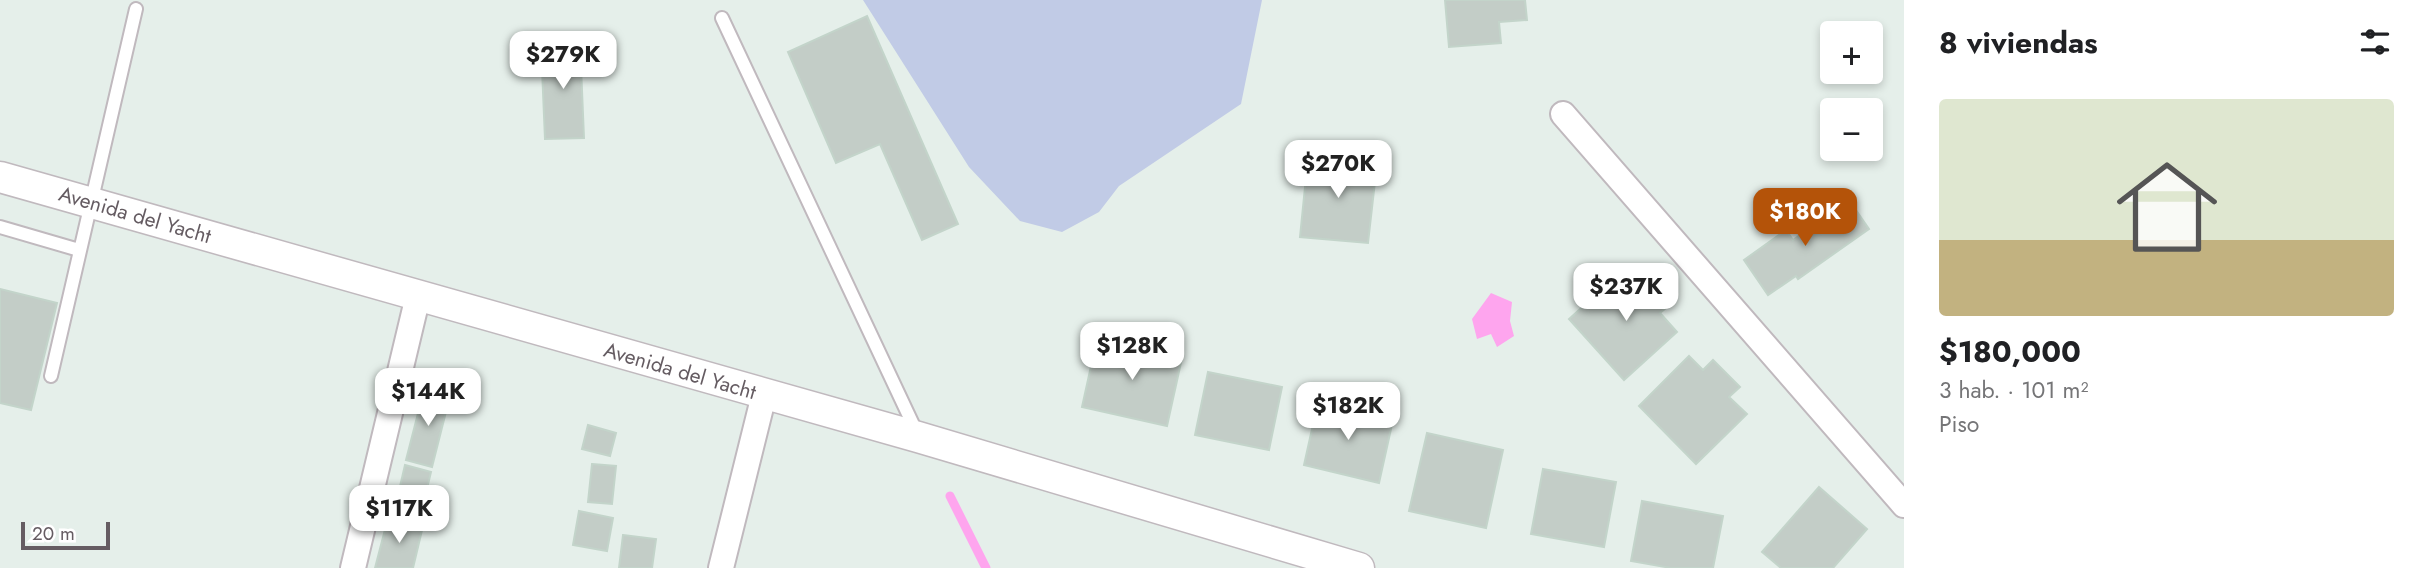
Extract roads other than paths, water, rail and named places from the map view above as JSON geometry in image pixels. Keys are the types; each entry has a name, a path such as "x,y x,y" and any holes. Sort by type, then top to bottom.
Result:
{"street":[{"path":"1563,114 1904,505"},
{"name":"Avenida del Yacht","path":"0,177 919,437 1359,568"},
{"path":"353,568 418,296"},
{"path":"721,568 764,395"}],"lane":[{"path":"51,376 136,9"},
{"path":"722,18 919,437"},
{"path":"0,227 79,250"}],"waterway":[{"path":"950,496 986,568"}]}
